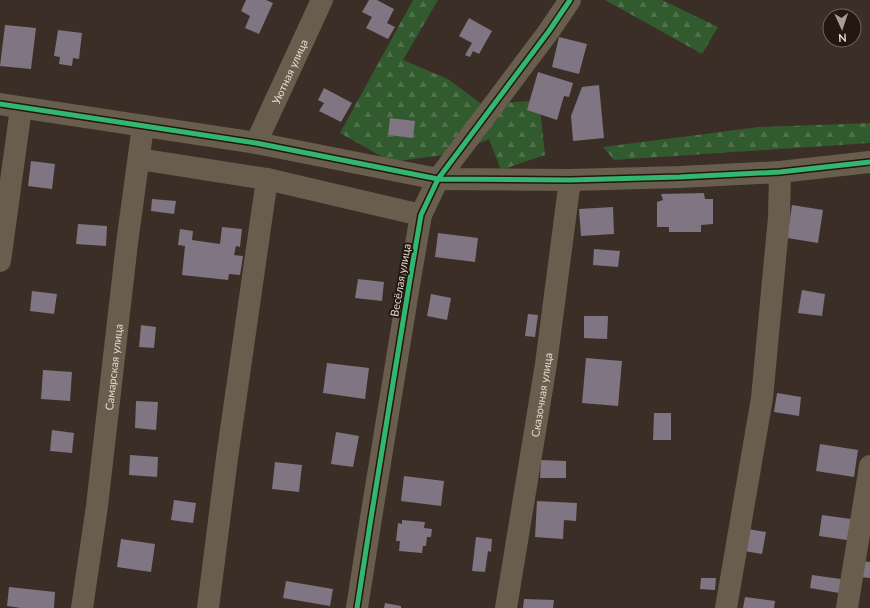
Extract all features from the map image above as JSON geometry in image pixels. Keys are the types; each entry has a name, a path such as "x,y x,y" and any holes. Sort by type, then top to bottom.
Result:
{"street":[{"name":"Уютная улица","path":"256,143 322,0"},
{"name":"Весёлая улица","path":"357,608 374,495 421,215 438,179 549,31 570,0"},
{"path":"0,261 10,106 256,143 438,179 570,180 680,177 780,172 870,162"},
{"name":"Самарская улица","path":"82,608 143,126"},
{"path":"139,159 267,179 421,215"},
{"path":"726,608 762,398 779,217 780,172"},
{"path":"208,608 227,458 267,179"},
{"name":"Сказочная улица","path":"506,608 546,364 570,180"},
{"path":"848,608 870,466"}],"green space":[{"path":"413,0 438,0 403,60 448,79 483,105 539,100 545,155 501,170 489,139 459,153 391,162 340,133"},
{"path":"605,0 662,0 718,27 702,54"},
{"path":"870,123 870,143 614,160 603,147 759,127"}],"building":[{"path":"246,0 266,0 273,3 259,34 245,28 250,16 241,11"},
{"path":"369,0 377,0 394,9 387,23 395,27 388,39 366,28 372,17 362,12"},
{"path":"469,18 492,31 479,54 473,51 470,57 465,55 472,43 459,36"},
{"path":"5,25 36,28 31,69 0,66"},
{"path":"58,30 82,33 79,59 73,58 72,66 59,64 60,57 54,56"},
{"path":"559,37 587,44 579,74 552,67"},
{"path":"538,72 573,83 569,97 564,96 557,120 527,110"},
{"path":"599,85 604,138 573,141 571,116 582,87"},
{"path":"324,88 352,103 341,122 319,111 324,103 318,100"},
{"path":"390,118 415,121 413,138 388,135"},
{"path":"31,161 55,164 52,189 28,186"},
{"path":"704,193 705,199 713,199 713,224 701,225 701,232 669,232 669,227 657,227 657,202 663,200 661,194"},
{"path":"152,199 176,201 174,214 151,211"},
{"path":"792,205 823,210 818,243 787,238"},
{"path":"613,207 614,234 581,236 579,209"},
{"path":"78,224 107,226 106,246 76,244"},
{"path":"222,227 242,229 240,247 236,246 234,255 243,256 240,275 229,274 228,280 182,275 185,246 178,245 180,229 193,231 192,240 220,244"},
{"path":"438,233 478,238 475,262 435,257"},
{"path":"594,249 620,251 618,267 593,265"},
{"path":"358,279 384,282 382,301 355,298"},
{"path":"802,290 825,294 822,316 798,313"},
{"path":"32,291 57,294 54,314 30,311"},
{"path":"431,294 451,298 447,320 427,316"},
{"path":"528,314 538,315 535,337 525,336"},
{"path":"584,316 608,316 607,339 584,338"},
{"path":"141,325 156,327 154,348 139,347"},
{"path":"586,358 622,361 618,406 582,403"},
{"path":"327,363 369,368 365,399 323,393"},
{"path":"43,370 72,372 70,401 41,399"},
{"path":"777,393 801,397 799,416 774,412"},
{"path":"136,401 158,402 156,430 135,428"},
{"path":"654,413 671,413 671,440 653,440"},
{"path":"52,430 74,433 72,453 50,451"},
{"path":"336,432 359,436 353,467 331,464"},
{"path":"820,444 858,450 854,477 816,471"},
{"path":"130,455 158,457 157,477 129,475"},
{"path":"541,460 566,461 566,478 540,478"},
{"path":"275,462 302,465 299,492 272,489"},
{"path":"404,476 444,481 441,506 401,501"},
{"path":"174,500 196,503 193,523 171,520"},
{"path":"537,501 577,503 576,521 564,520 563,539 535,537"},
{"path":"822,515 851,519 847,540 819,536"},
{"path":"402,520 425,522 424,528 432,529 431,537 427,537 426,546 423,546 422,553 399,551 400,541 396,541 398,523 402,524"},
{"path":"748,529 766,532 762,554 744,551"},
{"path":"476,537 492,539 491,552 488,551 485,572 472,571"},
{"path":"121,539 155,544 151,572 117,567"},
{"path":"861,561 870,562 870,578 859,577"},
{"path":"812,575 841,579 839,593 810,588"},
{"path":"701,578 716,578 715,590 700,589"},
{"path":"286,581 333,589 330,606 283,598"},
{"path":"9,587 55,592 54,608 21,608 7,606"},
{"path":"745,597 775,601 774,608 743,608"},
{"path":"524,599 554,600 553,608 523,608"},
{"path":"385,603 401,606 401,608 384,608"}],"cycle path":[{"path":"357,608 421,215 438,179 549,31 570,0"},
{"path":"0,104 256,143 438,179 570,180 680,177 780,172 870,162"}]}
